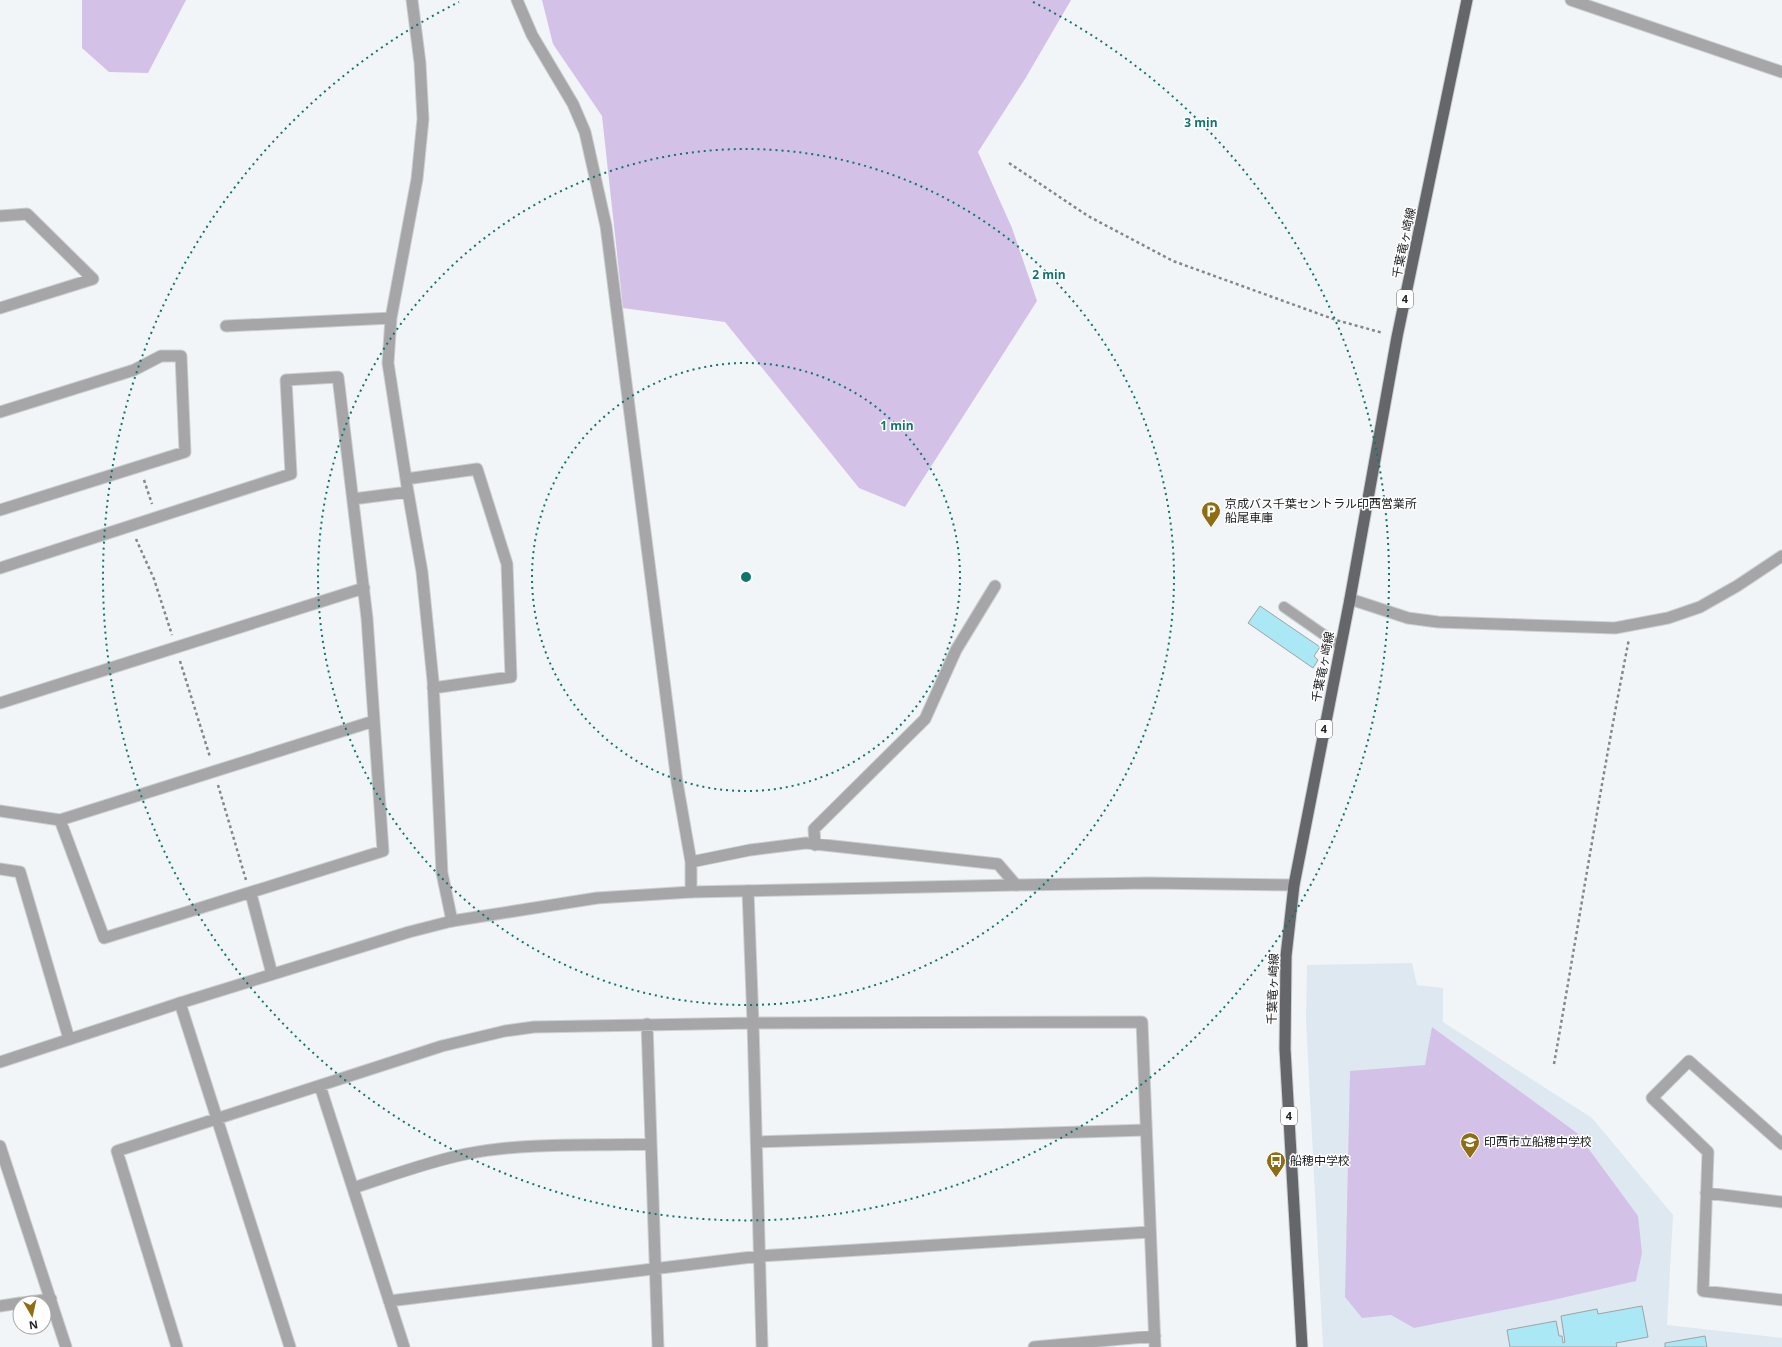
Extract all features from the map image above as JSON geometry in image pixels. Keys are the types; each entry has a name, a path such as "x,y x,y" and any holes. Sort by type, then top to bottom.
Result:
{"main road":[{"name":"千葉竜ヶ崎線","path":"1302,1347 1285,1049 1286,956 1294,885 1350,599 1397,337 1467,0"}],"street":[{"path":"412,0 420,63 423,119 417,179 391,318 388,363 422,572 433,688 442,874 452,921"},
{"path":"517,0 532,35 573,104 585,132 606,226 677,782 691,862 691,892"},
{"path":"1571,0 1782,72"},
{"path":"0,216 27,214 93,279 0,308"},
{"path":"226,326 391,318"},
{"path":"0,412 134,370 162,356 181,356 185,452 0,510"},
{"path":"0,568 291,474 286,380 338,377 367,618 382,851 251,894 104,938 60,820"},
{"path":"406,479 477,469 507,564 511,677 433,688"},
{"path":"353,499 408,492"},
{"path":"1350,599 1408,618 1438,622 1615,628 1668,618 1700,607 1737,586 1782,556"},
{"path":"815,845 814,829 925,719 956,650 995,586"},
{"path":"0,703 364,588"},
{"path":"0,811 60,820 374,721"},
{"path":"691,862 750,850 806,844 998,864 1016,885"},
{"path":"0,869 20,872 69,1039"},
{"path":"0,1062 180,1003 409,932 452,921 597,898 691,892 1016,885 1157,883 1294,885"},
{"path":"748,891 757,1142 762,1347"},
{"path":"251,894 272,974"},
{"path":"180,1003 290,1347"},
{"path":"177,1347 117,1151 442,1046 505,1031 547,1026 647,1024 1142,1022 1155,1342 1034,1347"},
{"path":"647,1024 658,1347"},
{"path":"1782,1144 1689,1061 1652,1098 1708,1152 1703,1291 1782,1300"},
{"path":"320,1086 404,1347"},
{"path":"757,1142 1146,1130"},
{"path":"352,1188 426,1164 481,1152 534,1147 651,1144"},
{"path":"0,1146 50,1295"},
{"path":"1706,1193 1782,1202"},
{"path":"389,1301 760,1256 1150,1232"},
{"path":"52,1302 66,1347"},
{"path":"0,1306 12,1304"}],"lane":[{"path":"1284,607 1340,646"}],"path":[{"path":"1009,163 1088,216 1173,261 1336,320 1397,337"},
{"path":"140,467 156,518"},
{"path":"131,526 154,579 251,894"},
{"path":"1554,1064 1582,909 1606,755 1631,625"}],"shaded area":[{"path":"82,0 186,0 148,73 109,72 82,48"},
{"path":"542,0 1071,0 1025,79 978,152 1012,228 1037,301 905,507 859,488 725,322 623,308 602,116 553,44"},
{"name":"印西市立船穂中学校","path":"1412,963 1417,985 1443,988 1443,1022 1592,1118 1673,1215 1667,1325 1782,1338 1782,1347 1323,1347 1306,1021 1307,965"},
{"path":"1432,1027 1577,1133 1638,1216 1642,1253 1636,1281 1553,1300 1414,1328 1391,1315 1362,1318 1345,1297 1350,1071 1425,1065"}],"building":[{"path":"1260,606 1320,647 1314,656 1318,660 1313,668 1248,623"},
{"path":"1642,1306 1648,1337 1616,1343 1617,1347 1510,1347 1507,1330 1556,1321 1559,1336 1562,1336 1563,1343 1565,1342 1561,1316 1597,1309 1598,1314"},
{"path":"1705,1336 1707,1347 1665,1347 1665,1343"}],"place":[{"name":"京成バス千葉セントラル印西営業所 船尾車庫","path":"1211,528"},
{"name":"印西市立船穂中学校","path":"1470,1159"},
{"name":"船穂中学校","path":"1276,1178"}]}
